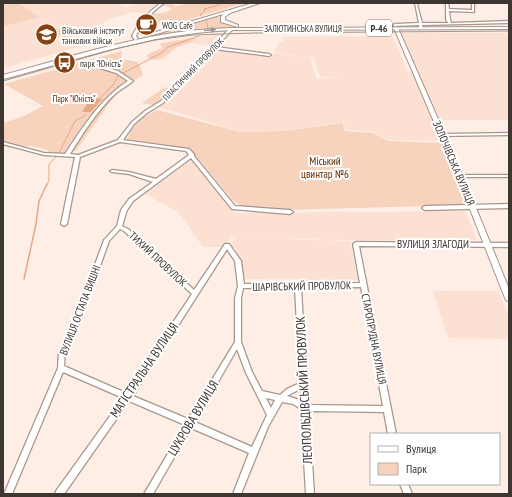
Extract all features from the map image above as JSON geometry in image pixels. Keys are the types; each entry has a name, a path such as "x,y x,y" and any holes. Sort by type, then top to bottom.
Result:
{"main road":[{"path":"3,76 258,3"},
{"path":"230,11 224,15 222,20 232,27"},
{"name":"ЗАЛЮТИНСЬКА ВУЛИЦЯ","path":"3,76 118,45 172,34 232,27 249,29 395,26 509,28"},
{"path":"118,45 136,39"}],"street":[{"path":"136,39 134,36 146,16 163,3"},
{"path":"447,3 450,23"},
{"path":"447,10 473,11 473,3"},
{"path":"416,4 421,27 450,23 509,22"},
{"path":"487,22 492,28"},
{"path":"458,23 461,28"},
{"name":"ЗОЛОЧІВСЬКА ВУЛИЦЯ","path":"395,26 460,176 509,297"},
{"name":"ПЛАСТИЧНИЙ ПРОВУЛОК","path":"120,141 133,123 146,112 162,102 232,27"},
{"path":"214,48 269,55"},
{"path":"67,155 90,120 123,84 131,81 122,74 101,67"},
{"path":"442,135 509,134"},
{"path":"3,142 44,154 78,156 120,141 187,150 234,208 290,212"},
{"path":"64,224 78,156"},
{"name":"ВУЛИЦЯ ОСТАПА ВИШНІ","path":"8,494 61,368 62,352 78,319 107,240 119,228 126,206 131,200 192,156"},
{"path":"112,171 130,173 156,181"},
{"path":"460,176 509,176"},
{"path":"425,208 509,206"},
{"name":"ТИХИЙ ПРОВУЛОК","path":"119,228 126,230 195,294"},
{"name":"ВУЛИЦЯ ЗЛАГОДИ","path":"356,244 509,245"},
{"name":"СТАРОПРУДНА ВУЛИЦЯ","path":"356,244 392,433"},
{"name":"МАГІСТРАЛЬНА ВУЛИЦЯ","path":"59,494 127,398 227,245 238,261 241,286"},
{"name":"ШАРІВСЬКИЙ ПРОВУЛОК","path":"241,286 364,285"},
{"path":"241,286 238,298 238,342 241,354 271,415"},
{"name":"ЛЕОПОЛЬДІВСЬКИЙ ПРОВУЛОК","path":"298,286 310,494"},
{"name":"ЦУКРОВА ВУЛИЦЯ","path":"148,494 238,342"},
{"path":"230,355 241,354"},
{"path":"61,368 127,398 255,452"},
{"path":"237,494 271,415 281,398 284,394 304,384"},
{"path":"260,394 294,401 306,408 387,409"}],"shaded area":[{"name":"Військовий інститут танкових військ","path":"3,3 118,3 125,7 140,3 159,3 144,13 134,12 112,18 98,26 104,31 77,39 83,46 3,68"},
{"path":"399,33 509,33 509,120 436,120 445,141 389,140 373,132 345,130 344,122 285,131 242,132 159,107 217,49 273,56 274,53 310,58 316,78 350,78 320,77 314,57 303,57 274,52 280,42 284,41 283,37 392,36 408,72 415,72"},
{"path":"215,34 223,35 212,46 192,43 199,37 214,36"},
{"path":"95,98 102,99 91,112 82,112 89,100"},
{"path":"194,160 228,206 236,213 465,211 477,240 348,240 237,238 230,236 225,247 203,247 178,212 145,194 190,161"},
{"path":"238,238 350,241 358,280 242,279 236,248 230,248 231,242"},
{"path":"433,291 498,291 509,317 509,339 448,338"}],"green space":[{"path":"3,3 18,3 39,17 3,26"},
{"path":"166,3 177,6 188,3 245,3 173,24 167,21 141,25 151,14 163,13 171,10 169,7 163,5"},
{"path":"219,17 222,22 232,27 181,32 145,38"},
{"path":"58,29 70,37 65,39 58,34 53,35 58,39 50,41 40,33 55,32 53,30"},
{"path":"198,37 192,42 177,47 162,59 153,60 147,57 147,55 152,52 163,48 160,45 162,43"},
{"name":"Парк \"Юність\"","path":"122,51 121,59 138,62 143,75 125,86 110,102 76,151 55,154 45,149 30,146 10,148 3,146 3,123 22,117 43,106 4,84"},
{"path":"165,87 171,90 154,105 142,103"},
{"name":"Міський цвинтар №6","path":"157,110 240,132 285,131 343,123 344,131 373,133 388,141 442,143 467,205 282,210 242,207 233,200 189,148 127,139 132,129 139,122 147,115"}],"waterway":[{"path":"201,16 200,15 205,11 204,9 219,5 221,3"},
{"path":"206,20 208,28"},
{"path":"98,100 113,85 118,76 163,52 168,47 199,36"},
{"path":"58,155 75,121 86,115"},
{"path":"47,185 49,180 49,164 56,157"},
{"path":"24,279 36,224 39,201 47,184"}],"tram line":[{"path":"3,81 115,49 155,40 193,35 255,33 509,31"}],"place":[{"name":"WOG Cafe","path":"147,25"},
{"name":"Військовий інститут танкових військ","path":"47,35"},
{"name":"парк \"Юність\"","path":"64,63"}]}
